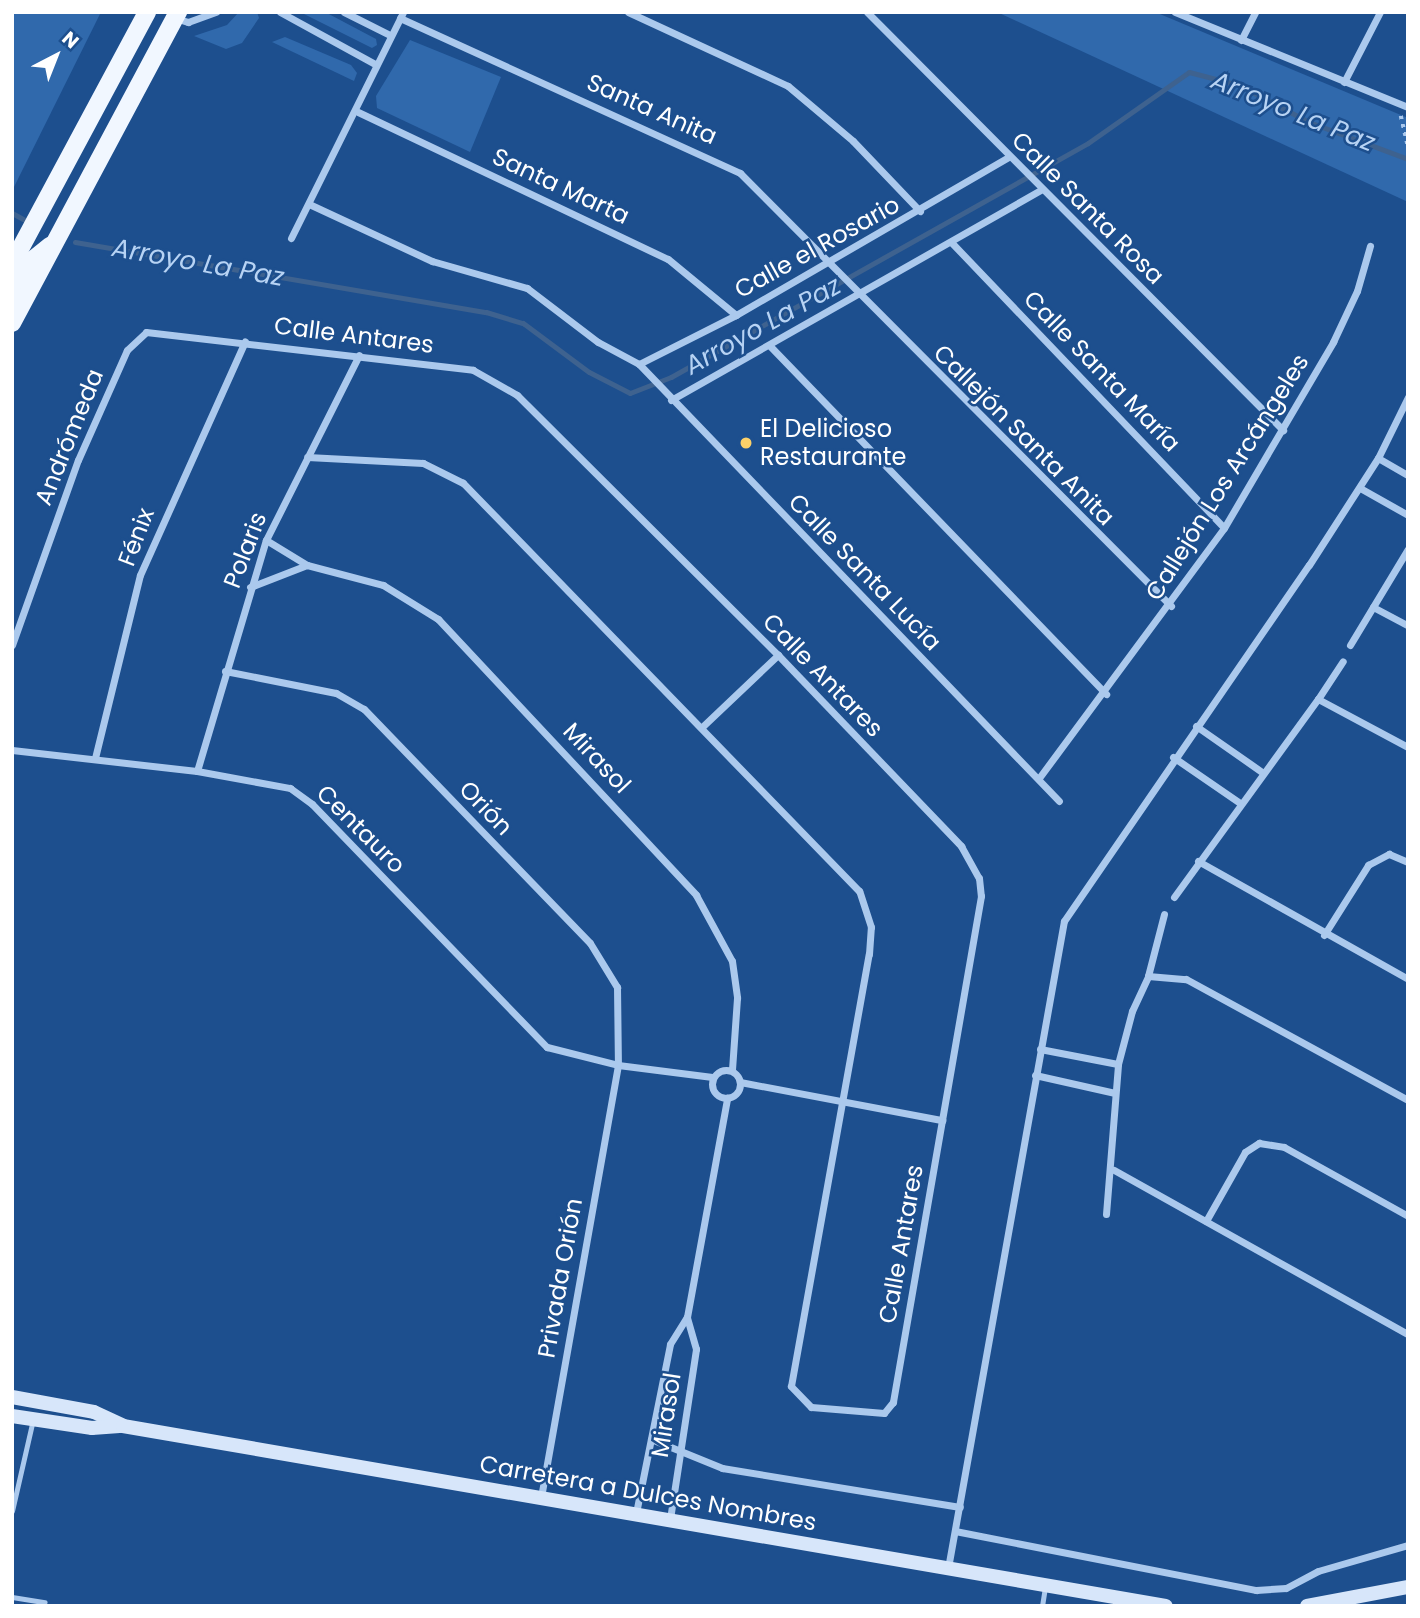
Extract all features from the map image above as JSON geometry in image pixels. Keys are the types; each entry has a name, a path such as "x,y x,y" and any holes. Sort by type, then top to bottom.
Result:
{"main road":[{"path":"12,263 147,12"},
{"path":"12,323 174,14"},
{"path":"12,294 30,262 53,244"},
{"name":"Carretera a Dulces Nombres","path":"12,1397 94,1412 123,1426"},
{"name":"Carretera a Dulces Nombres","path":"12,1416 92,1428 123,1426 1166,1606"},
{"path":"1307,1606 1408,1587"}],"street":[{"path":"174,14 188,22 216,12"},
{"path":"280,12 375,64"},
{"path":"344,12 390,35"},
{"path":"628,12 788,86 853,141 920,211"},
{"name":"Calle Santa Rosa","path":"867,12 1033,182 1283,430"},
{"path":"1175,12 1408,107"},
{"path":"1241,40 1255,12"},
{"path":"1344,82 1380,12"},
{"path":"291,238 358,112 375,64 402,15"},
{"name":"Santa Anita","path":"402,15 726,164 782,210 852,289"},
{"name":"Santa Marta","path":"358,112 668,259 736,315"},
{"name":"Calle el Rosario","path":"641,366 830,265 1009,157"},
{"path":"669,398 770,346 1041,190"},
{"name":"Calle Santa Lucía","path":"309,204 432,261 527,288 598,342 641,366 1059,801"},
{"name":"Calle Santa María","path":"951,242 1224,528"},
{"name":"Callejón Los Arcángeles","path":"1039,778 1106,694 1224,528 1283,430 1357,291 1370,246"},
{"name":"Callejón Santa Anita","path":"852,289 1171,606"},
{"name":"Calle Antares","path":"146,331 473,370 496,379 538,413 778,654 961,846 979,878 981,896 889,1409 877,1415 811,1407 791,1386 842,1102"},
{"name":"Andrómeda","path":"12,645 78,460 127,350 146,331"},
{"name":"Fénix","path":"95,758 141,575 244,341"},
{"path":"770,346 1106,694"},
{"name":"Polaris","path":"197,771 250,586 266,540 359,355"},
{"path":"948,1567 1064,921 1173,757 1360,488 1408,397"},
{"path":"307,457 423,463 463,483 840,869 868,908 869,954 842,1102"},
{"path":"1378,458 1408,475"},
{"path":"1360,488 1408,514"},
{"name":"Mirasol","path":"266,540 307,565 383,585 438,619 696,895 732,961 737,998 732,1070"},
{"path":"1350,645 1408,549"},
{"path":"250,586 307,565"},
{"path":"1373,607 1408,626"},
{"path":"702,727 778,654"},
{"path":"1174,897 1343,661"},
{"name":"Orión","path":"225,671 337,693 364,709 607,965 622,1014 618,1065"},
{"path":"1318,699 1408,747"},
{"path":"1196,726 1262,772"},
{"name":"Centauro","path":"12,750 197,771 301,794 538,1040 555,1052 618,1065 712,1077"},
{"path":"1173,757 1240,803"},
{"path":"1324,935 1368,864 1389,854 1408,862"},
{"path":"1198,861 1324,935 1408,979"},
{"path":"1107,1214 1114,1170 1118,1064 1132,1011 1148,976 1164,914"},
{"path":"1148,976 1168,974 1201,986 1408,1100"},
{"path":"1040,1049 1118,1064"},
{"name":"Privada Orión","path":"541,1498 618,1065"},
{"path":"740,1082 727,1098 713,1092 712,1077 732,1070 740,1082 942,1120"},
{"path":"1035,1075 1115,1093"},
{"name":"Mirasol","path":"636,1513 670,1344 687,1317 727,1098"},
{"path":"1206,1221 1245,1152 1259,1143 1284,1147 1408,1216"},
{"path":"1114,1170 1408,1334"},
{"name":"Mirasol","path":"670,1519 696,1349 687,1317"},
{"path":"651,1439 722,1468 960,1507"},
{"path":"955,1531 1256,1590 1286,1588 1318,1571 1408,1545"}],"lane":[{"path":"12,1511 33,1419"},
{"path":"1042,1606 1046,1585"},
{"path":"12,1597 45,1602"}],"path":[{"path":"1399,104 1408,147"}],"shaded area":[{"path":"12,12 101,12 12,191"},
{"path":"239,12 257,12 259,18 242,43 226,49 194,36 227,25"},
{"path":"300,12 325,12 376,39 377,45 372,48"},
{"path":"997,12 1155,12 1408,118 1408,202"},
{"path":"285,37 351,65 357,73 354,81 272,42"},
{"path":"410,40 501,77 470,152 377,108 376,96"}],"waterway":[{"name":"Arroyo La Paz","path":"75,242 486,312 523,323 589,372 630,393 671,377 1088,143 1189,72 1239,85 1309,122 1408,159"},
{"name":"Arroyo La Paz","path":"12,213 23,219"}],"place":[{"name":"El Delicioso Restaurante","path":"746,443"}]}
